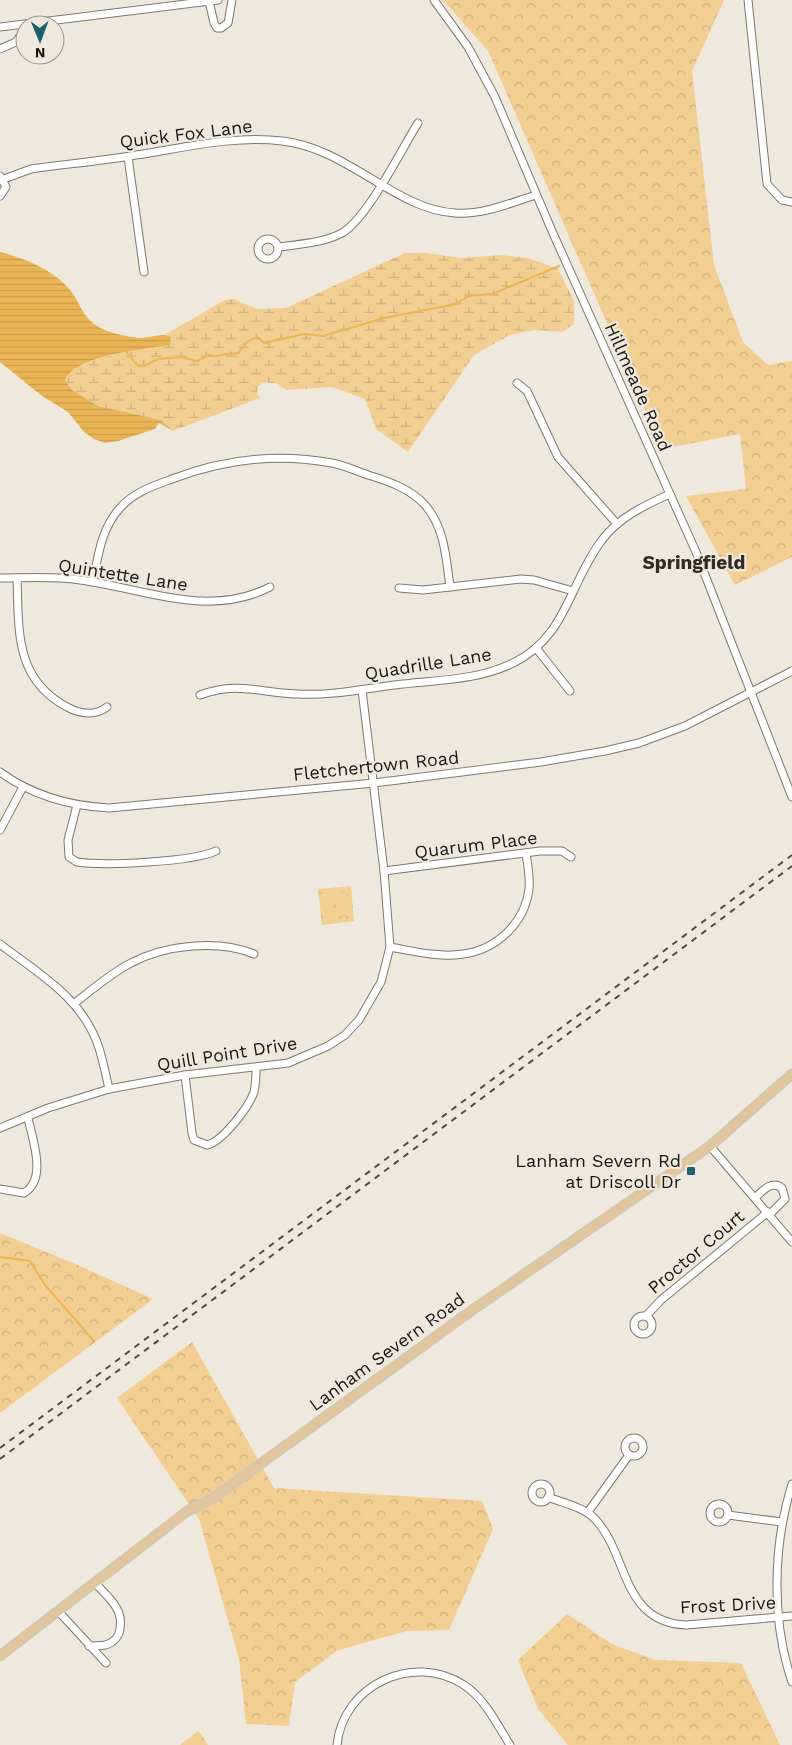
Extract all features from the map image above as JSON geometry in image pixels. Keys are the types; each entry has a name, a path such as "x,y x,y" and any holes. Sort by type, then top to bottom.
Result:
{"main road":[{"name":"Lanham Severn Road","path":"0,1656 60,1612 186,1512 215,1497 471,1311 710,1146 792,1074"}],"street":[{"path":"65,21 218,0"},
{"path":"209,1 214,23 218,28 221,28 228,23 232,0"},
{"name":"Hillmeade Road","path":"434,0 460,35 482,70 700,560 792,797"},
{"path":"748,0 766,184 782,200 792,202"},
{"path":"0,27 15,26"},
{"path":"0,49 15,42"},
{"path":"279,248 322,241 342,233 361,216 418,123"},
{"name":"Quick Fox Lane","path":"0,196 6,187 2,177 31,169 247,140 281,141 324,151 429,208 457,214 482,212 536,195"},
{"path":"128,156 144,272"},
{"path":"517,382 527,391 558,457 617,524"},
{"path":"93,582 102,538 107,526 118,510 131,498 152,487 201,469 273,457 334,463 387,482 416,496 429,509 440,532 450,587"},
{"name":"Quadrille Lane","path":"200,695 216,689 239,687 297,694 362,690 485,673 515,663 536,648 563,616 573,591 601,541 617,524 639,508 670,494"},
{"name":"Quintette Lane","path":"0,578 59,578 93,582 161,598 192,601 245,597 270,587"},
{"path":"17,578 20,645 25,662 38,683 51,697 78,711 94,713 107,707"},
{"path":"399,588 423,590 500,580 534,580 573,591"},
{"path":"536,648 570,691"},
{"name":"Fletchertown Road","path":"0,772 23,787 40,795 77,805 109,808 374,783 541,762 639,743 685,726 792,671"},
{"name":"Quill Point Drive","path":"0,1128 28,1118 48,1108 109,1089 185,1076 256,1068 300,1059 328,1046 344,1035 358,1020 374,996 386,967 390,947 384,871 362,690"},
{"path":"0,830 23,787"},
{"path":"77,805 68,845 69,857 77,862 139,862 204,855 216,851"},
{"name":"Quarum Place","path":"384,871 554,851 562,851 570,857"},
{"path":"390,947 454,955 471,953 492,945 515,924 523,909 528,890 526,854"},
{"path":"0,944 56,985 75,1002 85,1017 99,1047 109,1089"},
{"path":"75,1002 125,966 159,953 208,947 237,948 254,954"},
{"path":"185,1076 192,1133 198,1142 207,1145 215,1141 246,1109 253,1093 256,1068"},
{"path":"0,1189 24,1193 32,1186 37,1164 28,1118"},
{"path":"710,1146 792,1242"},
{"name":"Proctor Court","path":"646,1316 661,1300 785,1199 782,1188 773,1184 755,1198"},
{"path":"548,1497 588,1512 629,1455"},
{"path":"792,1484 782,1522 779,1550 780,1618 792,1682"},
{"name":"Frost Drive","path":"588,1512 606,1535 633,1593 642,1606 653,1614 672,1622 686,1625 792,1616"},
{"path":"728,1515 782,1522"},
{"path":"89,1646 104,1645 113,1641 119,1634 121,1623 116,1606 96,1583"},
{"path":"60,1612 106,1663"},
{"path":"338,1745 346,1716 361,1695 382,1680 412,1672 442,1675 465,1686 485,1706 510,1745"}],"green space":[{"path":"443,0 724,0 692,71 714,265 743,342 768,365 792,361 792,557 735,585 686,496 746,489 740,434 662,449 488,51"},
{"path":"405,253 426,253 461,258 502,255 528,258 558,269 574,301 574,324 562,332 535,330 510,335 474,355 408,452 376,429 365,399 332,387 286,390 278,384 265,382 258,386 257,393 260,398 173,431 161,420 98,406 72,390 65,380 72,372 97,359 172,340 166,334 225,300 233,299 258,309 286,308"},
{"path":"351,886 354,921 322,925 318,889"},
{"path":"347,892 350,915 339,916 336,893"},
{"path":"333,893 335,917 324,918 322,894"},
{"path":"0,1233 78,1265 153,1299 0,1413"},
{"path":"192,1342 274,1488 482,1501 493,1529 449,1630 407,1631 338,1650 295,1682 289,1726 246,1724 239,1659 199,1519 117,1398"},
{"path":"567,1614 612,1644 656,1660 741,1663 780,1745 568,1745 538,1709 518,1660"},
{"path":"198,1731 208,1745 180,1745"}],"shaded area":[{"path":"0,252 28,261 56,276 70,290 88,318 107,331 145,338 164,335 171,337 170,345 129,351 97,359 72,371 65,380 72,390 98,406 161,420 173,431 159,423 155,429 118,441 105,443 94,439 84,432 68,412 42,396 0,362"}],"waterway":[{"path":"126,351 138,366 144,366 158,359 181,357 197,361 209,355 238,353 247,342 257,337 264,343 304,334 323,336 384,318 456,304 468,296 492,294 559,266"},
{"path":"0,1257 30,1261 45,1285 94,1341"}],"railway":[{"path":"0,1448 792,855"},
{"path":"0,1459 792,866"}],"place":[{"name":"Lanham Severn Rd at Driscoll Dr","path":"691,1171"}],"district":[{"name":"Springfield","path":"694,562"}]}
